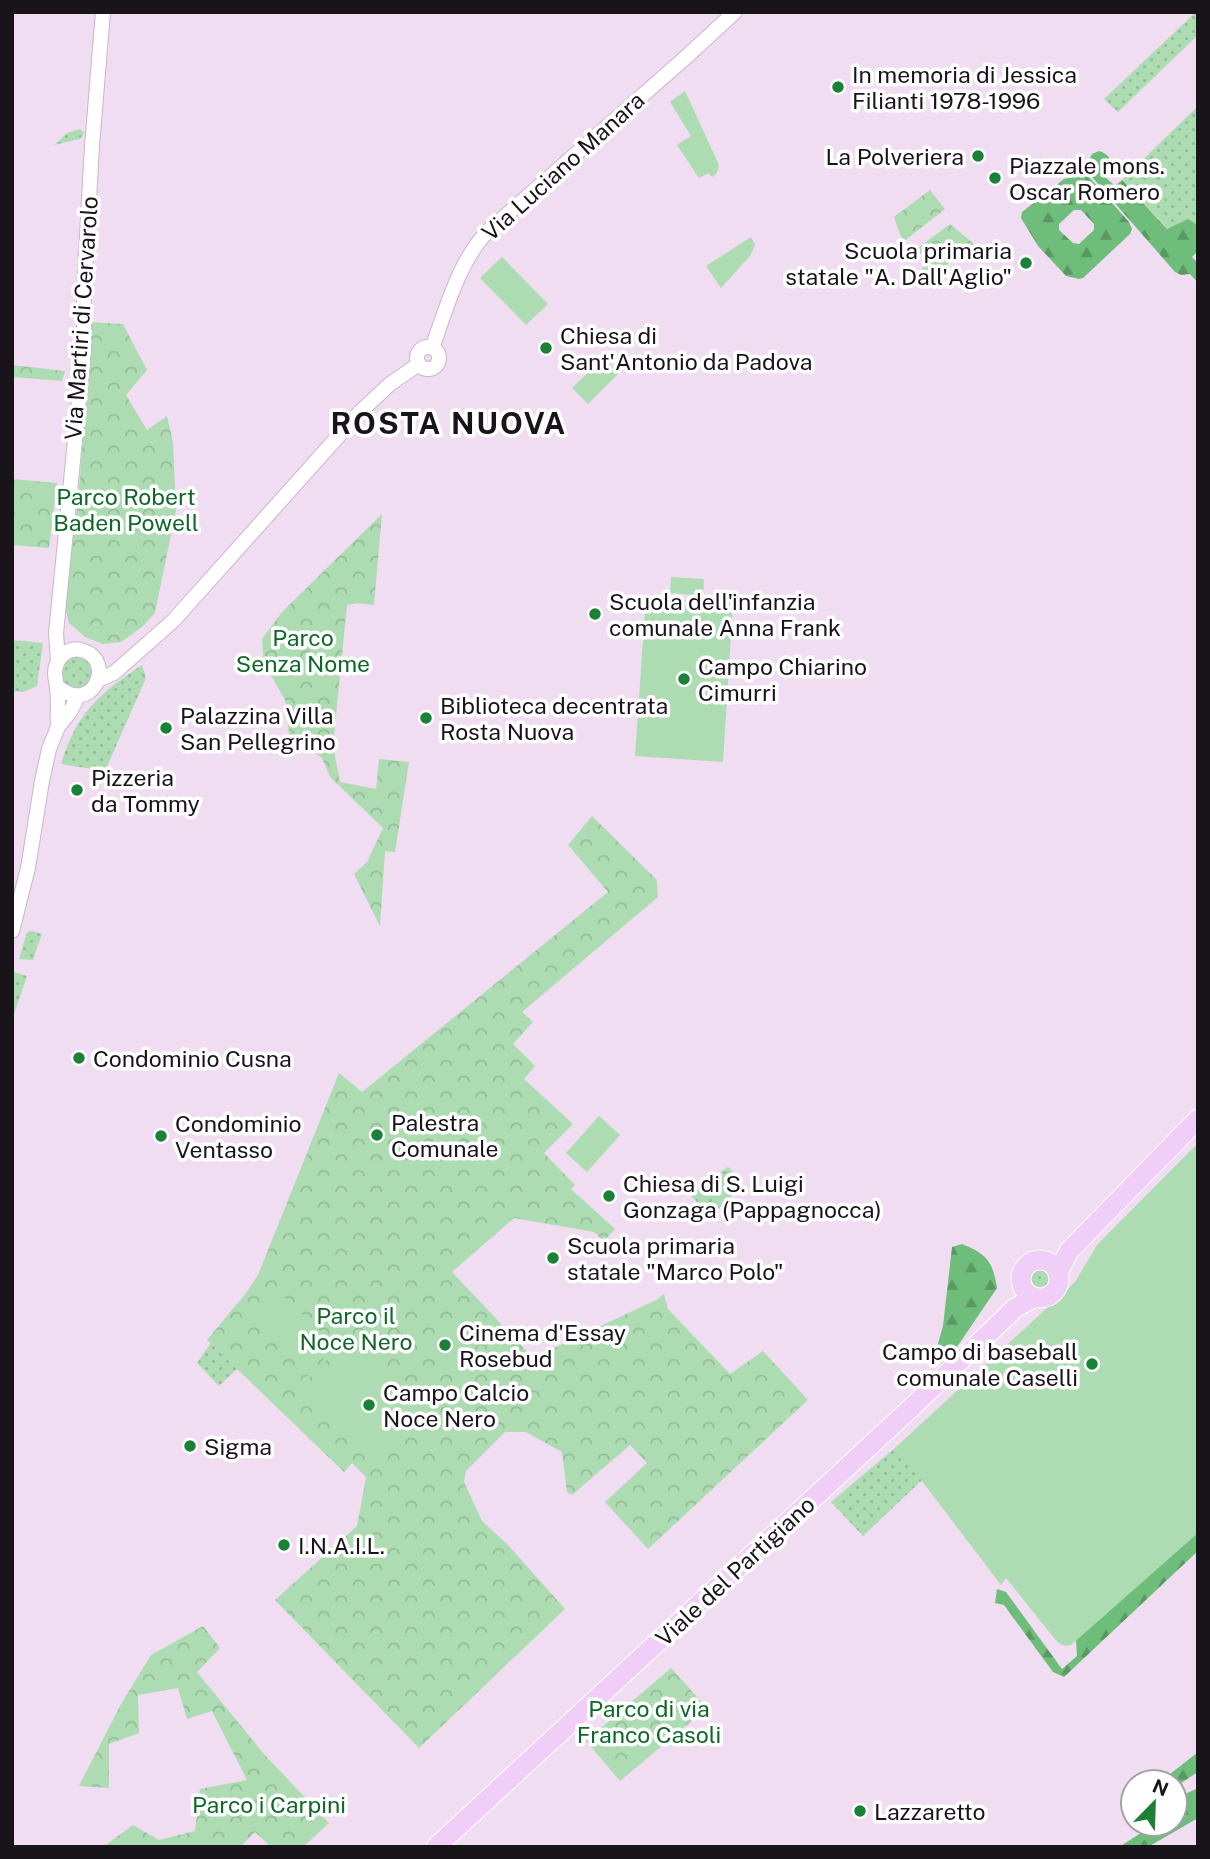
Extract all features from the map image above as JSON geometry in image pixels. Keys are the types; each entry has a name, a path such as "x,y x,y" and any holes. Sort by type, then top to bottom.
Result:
{"main road":[{"path":"1053,1267 1198,1119"},
{"path":"1035,1260 1053,1267 1060,1282 1054,1293 1043,1298 1029,1293 1021,1280 1025,1268 1035,1260"},
{"name":"Viale del Partigiano","path":"436,1847 911,1408 1029,1293"}],"street":[{"name":"Via Luciano Manara","path":"134,657 205,587 360,412 390,384 419,364 428,369 437,364 439,357 432,348 458,279 476,243 735,12"},
{"name":"Via Martiri di Cervarolo","path":"58,727 56,634 84,349 84,291 92,146 103,17"},
{"path":"59,615 64,631 99,667 98,680 114,673 134,657"},
{"path":"58,660 73,649 111,660 134,657"},
{"name":"Via Martiri di Cervarolo","path":"12,931 28,869 49,749 58,727 78,696 93,690 98,680"},
{"path":"57,686 65,694 78,696"}],"green space":[{"path":"1196,12 1198,35 1118,112 1104,99"},
{"path":"685,91 719,165 717,173 712,177 709,173 699,178 677,145 691,136 670,102"},
{"path":"1198,106 1198,225 1188,219 1168,229 1122,180"},
{"path":"80,129 84,133 80,139 54,145 67,133"},
{"path":"1099,151 1109,158 1111,163 1111,170 1105,177 1115,186 1122,180 1167,229 1188,219 1198,225 1198,251 1192,257 1198,263 1198,283 1190,274 1181,275 1175,272 1085,169 1092,154"},
{"path":"1082,175 1089,177 1129,222 1132,229 1130,234 1079,279 1066,276 1038,246 1021,218 1022,212 1064,179","holes":["1074,210 1081,210 1094,224 1094,230 1079,244 1073,243 1059,230 1059,224"]},
{"path":"930,190 945,209 903,242 894,217"},
{"path":"950,224 974,244 924,282 921,269 931,260 923,252 913,260 912,252"},
{"path":"751,237 755,245 750,256 721,288 706,266"},
{"path":"502,257 548,304 526,325 480,278"},
{"name":"Parco Robert Baden Powell","path":"87,322 123,324 147,370 126,395 147,430 167,416 173,442 176,510 155,613 142,627 121,642 103,644 85,637 69,623 64,603 78,500 89,365"},
{"path":"604,357 619,373 588,404 572,388"},
{"path":"12,365 65,371 62,381 12,377"},
{"path":"12,479 57,483 49,548 12,545"},
{"name":"Parco Senza Nome","path":"382,514 374,605 347,605 333,746 340,782 376,789 379,759 409,762 395,852 385,851 380,926 354,874 367,862 383,828 330,777 322,758 296,743 289,733 285,700 268,670 263,656 262,639 282,612"},
{"path":"671,577 704,579 703,596 670,593"},
{"name":"Campo Chiarino Cimurri","path":"646,597 733,603 723,762 635,756"},
{"path":"12,640 43,643 37,686 23,692 12,691"},
{"path":"74,656 85,658 93,667 91,684 76,691 62,682 61,666"},
{"path":"142,665 146,678 105,771 61,764 74,731 91,706"},
{"name":"Parco il Noce Nero","path":"592,816 657,880 658,897 522,1012 533,1022 513,1044 535,1066 524,1079 573,1124 544,1153 575,1185 571,1189 615,1229 604,1241 594,1232 514,1218 452,1272 533,1358 664,1294 668,1309 730,1374 763,1351 808,1400 648,1549 605,1502 647,1463 630,1445 572,1495 567,1492 562,1452 526,1432 505,1432 466,1471 464,1482 482,1521 508,1545 565,1609 419,1748 275,1600 357,1526 366,1477 352,1463 344,1472 207,1340 258,1275 339,1073 362,1092 608,892 568,845"},
{"path":"27,932 42,934 33,960 19,959"},
{"path":"14,972 27,976 12,1020 12,975"},
{"path":"599,1116 620,1135 587,1172 566,1153"},
{"name":"Campo di baseball comunale Caselli","path":"1198,1143 1198,1533 1071,1645 1063,1645 1054,1638 1006,1578 1001,1585 896,1447 1075,1282 1097,1245"},
{"path":"728,1167 736,1176 736,1188 730,1198 711,1216 690,1195"},
{"path":"962,1244 983,1255 991,1265 997,1288 942,1364 935,1354 943,1326 952,1247"},
{"path":"1040,1268 1048,1271 1051,1279 1048,1287 1040,1290 1032,1287 1029,1279 1032,1271"},
{"path":"279,1292 328,1339 302,1366 253,1320"},
{"path":"351,1330 353,1332 300,1391 295,1386 308,1376"},
{"path":"211,1343 237,1369 219,1386 197,1363"},
{"name":"Campo Calcio Noce Nero","path":"358,1348 426,1414 381,1461 313,1395"},
{"path":"896,1447 922,1480 863,1536 831,1502"},
{"path":"1198,1508 1198,1551 1064,1677 1053,1672 1004,1605 995,1603 997,1589 1006,1592 1062,1669 1077,1656 1076,1640 1106,1614"},
{"name":"Parco i Carpini","path":"203,1626 220,1648 197,1672 264,1754 329,1823 303,1847 271,1847 255,1832 240,1847 103,1847 133,1825 159,1840 195,1831 200,1789 247,1780 212,1711 187,1719 178,1688 138,1695 139,1733 109,1744 109,1788 79,1786 120,1706 151,1655"},
{"name":"Parco di via Franco Casoli","path":"671,1668 707,1708 620,1781 586,1741"},
{"path":"1198,1752 1198,1772 1189,1778 1189,1768 1178,1768"},
{"path":"1198,1788 1198,1818 1189,1823 1189,1792"},
{"path":"1133,1838 1164,1838 1148,1847 1119,1847"}],"place":[{"name":"In memoria di Jessica Filianti 1978-1996","path":"838,87"},
{"name":"La Polveriera","path":"978,156"},
{"name":"Piazzale mons. Oscar Romero","path":"995,178"},
{"name":"Scuola primaria statale \"A. Dall'Aglio\"","path":"1026,263"},
{"name":"Chiesa di Sant'Antonio da Padova","path":"546,348"},
{"name":"Scuola dell'infanzia comunale Anna Frank","path":"595,614"},
{"name":"Campo Chiarino Cimurri","path":"684,679"},
{"name":"Biblioteca decentrata Rosta Nuova","path":"426,718"},
{"name":"Palazzina Villa San Pellegrino","path":"166,728"},
{"name":"Pizzeria da Tommy","path":"77,790"},
{"name":"Condominio Cusna","path":"79,1058"},
{"name":"Palestra Comunale","path":"377,1135"},
{"name":"Condominio Ventasso","path":"161,1136"},
{"name":"Chiesa di S. Luigi Gonzaga (Pappagnocca)","path":"609,1196"},
{"name":"Scuola primaria statale \"Marco Polo\"","path":"553,1258"},
{"name":"Cinema d'Essay Rosebud","path":"445,1345"},
{"name":"Campo di baseball comunale Caselli","path":"1092,1364"},
{"name":"Campo Calcio Noce Nero","path":"369,1405"},
{"name":"Sigma","path":"190,1446"},
{"name":"I.N.A.I.L.","path":"284,1545"},
{"name":"Lazzaretto","path":"860,1811"}],"district":[{"name":"ROSTA NUOVA","path":"449,423"}]}
